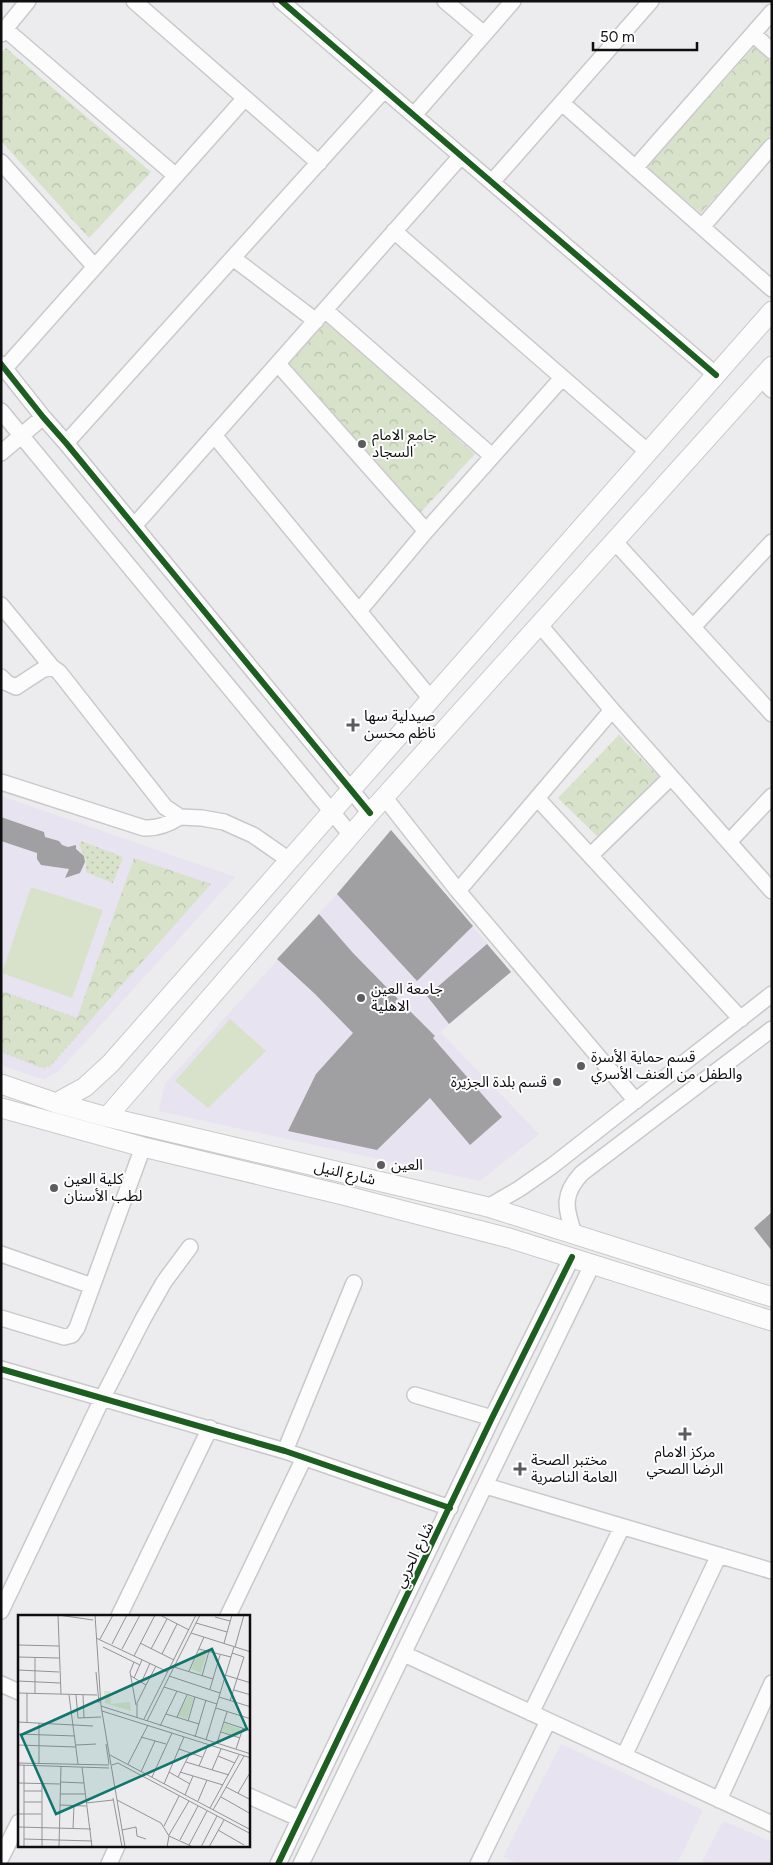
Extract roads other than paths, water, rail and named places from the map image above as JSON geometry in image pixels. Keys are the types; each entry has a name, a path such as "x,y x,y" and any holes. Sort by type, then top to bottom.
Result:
{"main road":[{"path":"56,1103 85,1087 111,1063 772,311"},
{"path":"108,1117 370,813 538,624 768,378"},
{"name":"شارع النيل","path":"1,1084 56,1103 108,1117 488,1207 772,1296"},
{"path":"1,1108 143,1147 339,1194 509,1238 772,1321"}],"street":[{"path":"28,1 3,32 176,176"},
{"path":"134,1 319,163"},
{"path":"281,1 716,375"},
{"path":"445,1 484,34"},
{"path":"414,115 512,1"},
{"path":"492,182 651,1"},
{"path":"635,168 772,12"},
{"path":"753,34 772,51"},
{"path":"66,443 384,90"},
{"path":"245,98 95,267 3,366 42,417 66,443 370,813"},
{"path":"562,102 772,289"},
{"path":"702,227 772,146"},
{"path":"134,526 461,156"},
{"path":"1,162 95,267"},
{"path":"394,231 648,452"},
{"path":"233,258 321,316 492,456"},
{"path":"278,364 426,531"},
{"path":"358,611 426,531 562,378"},
{"path":"1,411 351,835"},
{"path":"1,452 42,417"},
{"path":"214,435 431,699"},
{"path":"615,542 772,714"},
{"path":"693,627 769,550"},
{"path":"1,605 52,667 59,672 165,807 180,817 224,822 253,835 289,860"},
{"path":"538,624 772,891"},
{"path":"3,683 16,687 42,670 52,667"},
{"path":"458,891 612,710"},
{"path":"591,855 671,777"},
{"path":"1,782 144,828 169,824 180,817"},
{"path":"729,842 772,796"},
{"path":"385,798 458,891 636,1101"},
{"path":"537,798 741,1019"},
{"path":"488,1207 519,1189 636,1101 772,994"},
{"path":"574,1233 567,1213 566,1203 573,1182 772,1029"},
{"path":"1,1318 64,1337 72,1335 77,1328 143,1147"},
{"path":"1,1611 102,1399 143,1319 164,1282 190,1247"},
{"path":"1,1254 92,1286"},
{"name":"شارع الحربي","path":"278,1864 492,1418 572,1257"},
{"path":"302,1864 593,1263"},
{"path":"561,1279 574,1278 580,1289"},
{"path":"285,1451 354,1283"},
{"path":"1,1369 285,1451 450,1508"},
{"path":"415,1395 492,1418"},
{"path":"119,1615 210,1428"},
{"path":"228,1615 304,1458"},
{"path":"486,1486 772,1571"},
{"path":"531,1713 622,1527"},
{"path":"624,1756 719,1555"},
{"path":"404,1654 772,1824"},
{"path":"1,1684 18,1692"},
{"path":"719,1800 771,1688"},
{"path":"478,1864 548,1721"},
{"path":"250,1796 300,1819"},
{"path":"1,1858 18,1824"},
{"path":"109,1864 116,1848"}],"place":[{"name":"جامع الامام السجاد","path":"362,444"},
{"name":"صيدلية سها ناظم محسن","path":"353,725"},
{"name":"جامعة العين الاهلية","path":"361,998"},
{"name":"قسم حماية الأسرة والطفل من العنف الأسري","path":"581,1066"},
{"name":"قسم بلدة الجزيرة","path":"557,1082"},
{"name":"العين","path":"381,1165"},
{"name":"كلية العين لطب الأسنان","path":"54,1188"},
{"name":"مركز الامام الرضا الصحي","path":"685,1434"},
{"name":"مختبر الصحة العامة الناصرية","path":"520,1469"}]}
